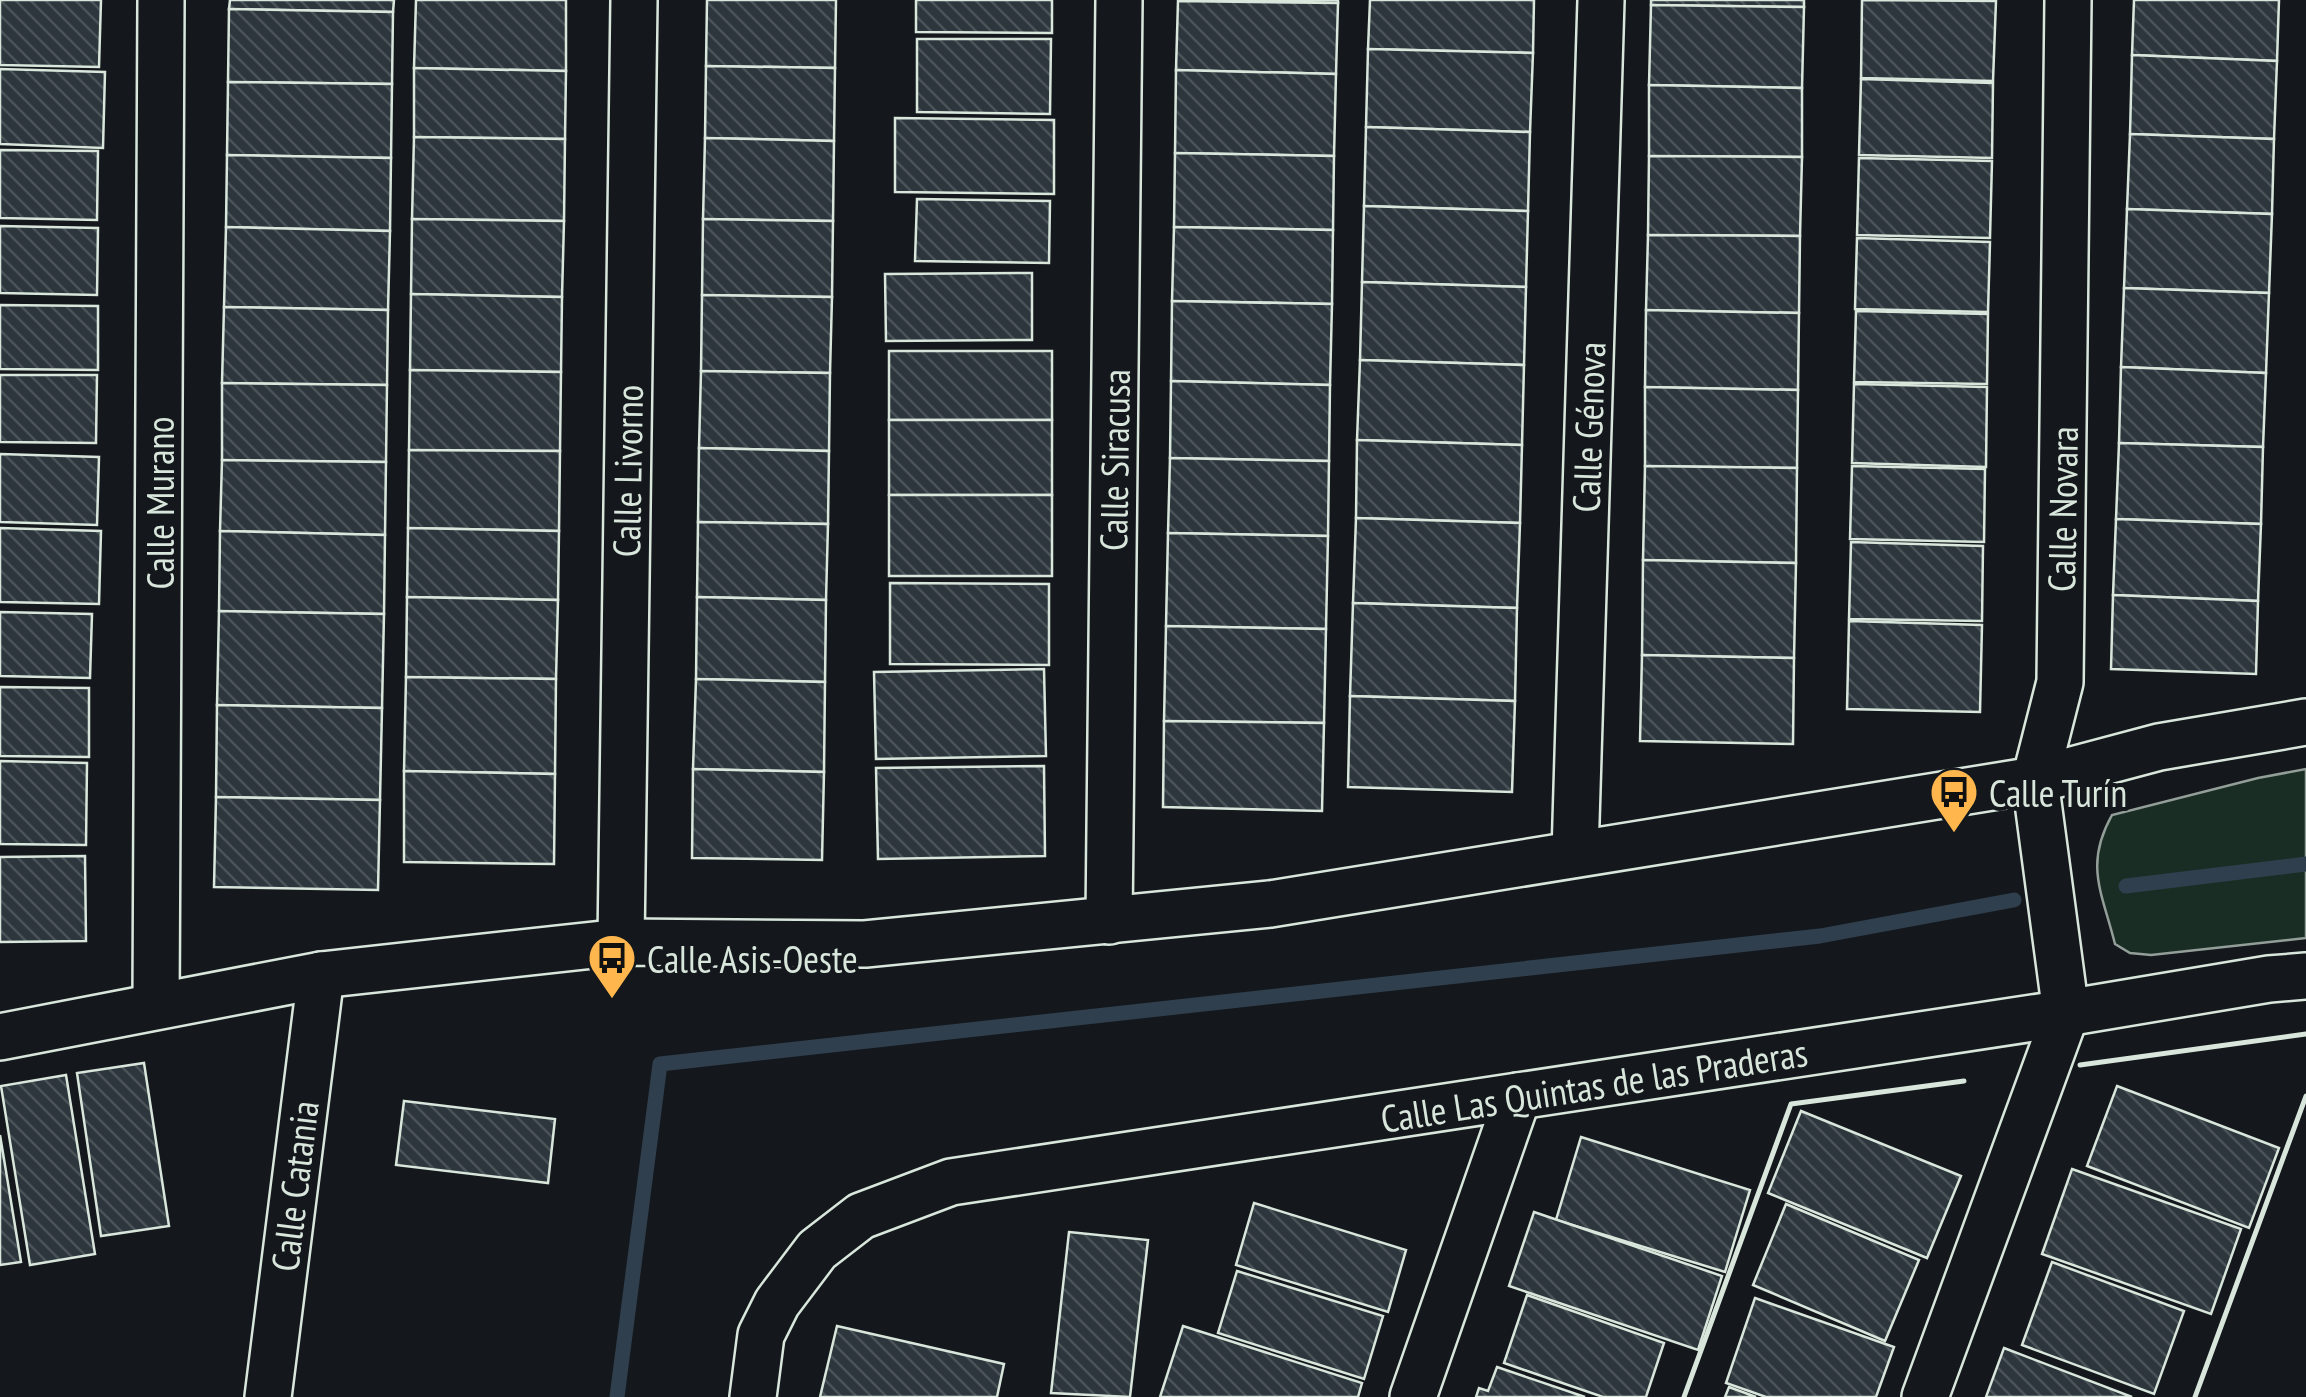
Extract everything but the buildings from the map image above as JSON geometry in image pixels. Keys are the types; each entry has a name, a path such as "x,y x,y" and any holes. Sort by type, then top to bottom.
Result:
{"street":[{"name":"Calle Murano","path":"156,1006 162,0"},
{"name":"Calle Livorno","path":"621,942 634,0"},
{"name":"Calle Siracusa","path":"1109,921 1119,0"},
{"name":"Calle Génova","path":"1575,854 1601,0"},
{"name":"Calle Novara","path":"2066,1013 2035,780 2060,682 2068,0"},
{"path":"0,1037 321,975 621,942 865,944 1270,904 2035,780 2159,747 2306,722"},
{"name":"Calle Catania","path":"268,1397 321,975"},
{"name":"Calle Las Quintas de las Praderas","path":"754,1397 761,1334 777,1303 817,1250 840,1230 884,1205 968,1179 2306,976"},
{"path":"1926,1397 2066,1013"},
{"path":"1412,1397 1518,1096"}],"green space":[{"path":"2306,769 2306,938 2151,955 2130,953 2115,944 2097,864 2112,815"}],"waterway":[{"path":"2126,886 2306,864"},
{"path":"617,1397 660,1064 1820,936 2014,900"}],"wall":[{"path":"2080,1065 2306,1034"},
{"path":"1684,1397 1791,1104 1964,1081"},
{"path":"2195,1397 2306,1096"}],"place":[{"name":"Calle Turín","path":"1954,834"},
{"name":"Calle Asis-Oeste","path":"612,1000"}]}
